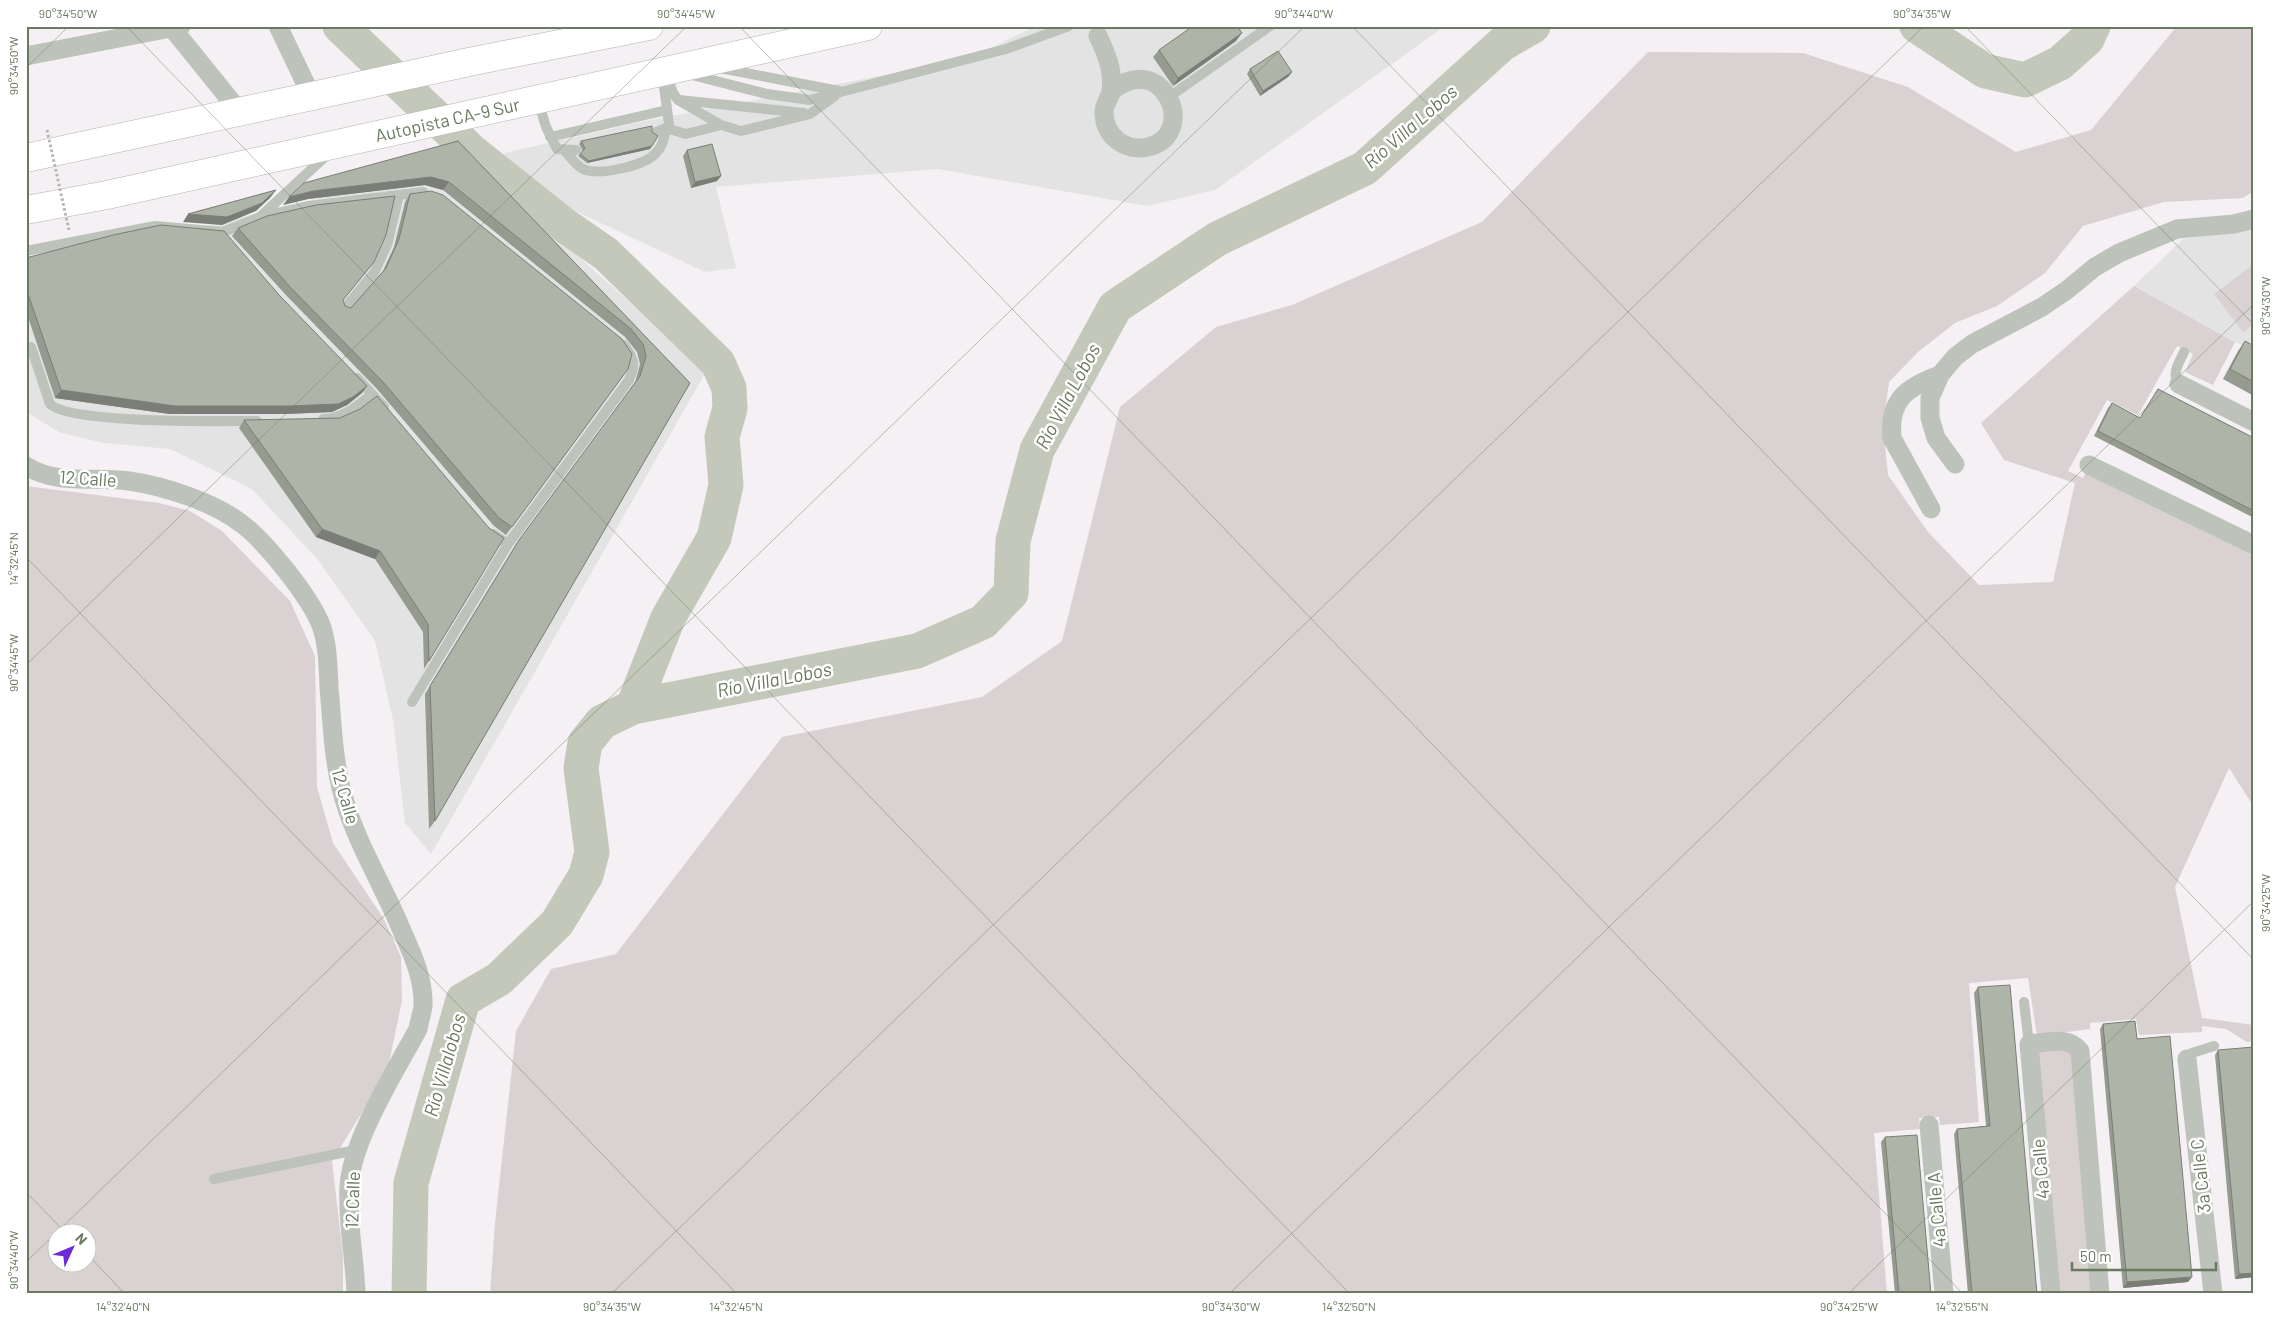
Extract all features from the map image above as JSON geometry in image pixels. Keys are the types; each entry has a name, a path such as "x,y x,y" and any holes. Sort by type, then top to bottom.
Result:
{"highway":[{"path":"26,158 469,62 649,26"},
{"name":"Autopista CA-9 Sur","path":"26,210 107,195 337,145 868,26"}],"street":[{"path":"278,26 312,97"},
{"path":"26,56 177,27 240,112"},
{"path":"1098,36 1108,57 1112,92"},
{"path":"1146,80 1163,89 1169,97 1173,117 1166,135 1150,146 1131,148 1122,144 1108,130 1104,110 1112,92 1127,81 1146,80"},
{"path":"1954,464 1936,438 1930,418 1930,398 1940,375 1955,357 1972,344 2042,307 2095,267 2119,253 2177,229 2234,224 2254,219"},
{"path":"1931,509 1892,438 1890,425 1897,403 1906,392 1917,384 1940,375"},
{"path":"2180,384 2254,422"},
{"name":"12 Calle","path":"26,466 72,480 128,481 160,488 220,510 242,523 266,548 286,571 320,624 327,648 334,749 341,789 352,821 416,959 423,1007 418,1029 356,1150 349,1184 349,1212 356,1294"},
{"path":"2085,468 2254,545"},
{"path":"2029,1044 2069,1042 2080,1051 2100,1294"},
{"name":"4a Calle","path":"2029,1044 2051,1294"},
{"name":"3a Calle C","path":"2187,1059 2213,1294"},
{"name":"4a Calle A","path":"1928,1125 1944,1294"}],"lane":[{"path":"667,71 768,94 810,100 900,79 1006,50 1069,26"},
{"path":"1169,97 1270,26"},
{"path":"700,64 842,91"},
{"path":"667,71 673,94 678,100 721,125 742,131 810,114 842,91"},
{"path":"661,130 670,124 667,71"},
{"path":"678,100 810,114"},
{"path":"527,103 557,149 571,151 577,165 586,170 608,171 646,161 656,154 663,144 661,130"},
{"path":"550,137 668,110"},
{"path":"661,130 686,134 721,125"},
{"path":"26,251 155,226 225,236 260,217 337,145"},
{"path":"260,217 309,206 426,192 434,194"},
{"path":"344,309 374,273 387,245 399,195"},
{"path":"412,702 508,544 629,380 635,367 633,357 614,336"},
{"path":"31,347 50,404 66,413 164,421 266,421"},
{"path":"2180,384 2175,377 2184,352"},
{"path":"352,372 391,415"},
{"path":"314,420 334,419 351,411 372,394"},
{"path":"483,524 499,539 508,544"},
{"path":"2024,1002 2029,1044"},
{"path":"2187,1059 2192,1053 2214,1046"},
{"path":"214,1179 356,1150"}],"path":[{"path":"48,130 69,230"}],"shaded area":[{"path":"1036,26 1445,26 1215,190 1147,206 938,169 716,187 736,268 705,272 471,162 707,370 431,854 405,823 393,720 375,641 319,561 252,489 170,449 104,443 61,433 26,412 26,270 469,161 645,121 968,59"},
{"path":"2177,26 2254,26 2254,191 2243,198 2164,202 2083,226 2045,273 1997,306 1955,323 1918,352 1889,382 1883,425 1888,475 1928,532 1979,585 2053,582 2075,483 2004,460 1981,423 2134,286 2235,342 2213,385 2185,372 2193,354 2177,346 2138,415 2107,400 2068,471 2083,478 2092,461 2254,542 2254,807 2229,768 2175,887 2202,1018 2254,1025 2254,1041 2247,1042 2226,1029 2202,1026 2202,1032 2139,1035 2136,1019 2090,1023 2090,1029 2037,1036 2028,978 1969,983 1979,1122 1940,1125 1939,1117 1919,1118 1920,1129 1874,1133 1887,1294 490,1294 495,1223 516,1031 551,969 616,954 782,737 982,697 1062,641 1120,407 1216,327 1292,305 1482,222 1648,52 1803,53 1908,87 2016,152 2091,130"},
{"path":"2254,228 2254,352 2134,286 2183,239"},
{"path":"2254,264 2254,324 2243,332 2214,294"},
{"path":"26,486 159,503 190,511 222,531 290,601 315,656 317,787 333,843 384,919 401,957 402,1001 387,1072 332,1161 343,1256 343,1294 26,1294"},
{"path":"2029,1044 2080,1051 2100,1294 2051,1294"}],"building":[{"path":"1193,26 1237,26 1242,33 1178,78 1159,50"},
{"path":"1278,51 1292,72 1263,91 1250,69"},
{"path":"652,126 652,132 658,136 652,146 589,161 580,154 585,148 581,141"},
{"path":"458,141 690,383 435,821 430,686 519,540 640,376 646,356 643,344 631,329 449,182 431,177 313,191 289,197 304,183"},
{"path":"712,144 721,176 695,182 687,150"},
{"path":"276,190 262,203 227,217 188,214"},
{"path":"431,191 443,195 622,339 632,354 628,369 512,527 499,518 383,382 290,287 238,228 267,216 316,205 395,196 386,235 374,262 343,300 345,306 351,308 386,268 399,239 410,194"},
{"path":"161,225 224,231 280,296 367,386 353,397 338,404 290,406 175,406 61,390 26,288 26,258 113,235"},
{"path":"2245,341 2254,346 2254,382 2230,369"},
{"path":"2158,389 2254,438 2254,511 2098,431 2112,403 2140,418"},
{"path":"377,396 489,528 504,538 429,661 428,624 380,551 322,529 244,420 340,418 360,409"},
{"path":"2010,985 2037,1294 1972,1294 1957,1129 1990,1126 1978,987"},
{"path":"2135,1021 2137,1039 2170,1036 2192,1277 2127,1282 2103,1024"},
{"path":"2254,1047 2254,1273 2239,1274 2218,1050"},
{"path":"1917,1135 1931,1294 1899,1294 1885,1137"}],"waterway":[{"path":"340,26 471,151 564,225 606,254 718,363 729,388 730,408 722,437 726,485 714,538 668,618 633,707"},
{"name":"Río Villa Lobos","path":"409,1294 411,1183 463,1000 499,979 557,923 586,875 592,852 581,768 585,743 602,722 633,707 917,651 983,622 1011,593 1013,541 1037,450 1115,307 1217,239 1365,168 1502,44 1533,26"},
{"name":"Río Villa Lobos","path":"1917,26 1985,71 2025,80 2060,63 2087,39 2093,26"}],"water label":[{"name":"Río Villalobos","path":"444,1065"}]}
